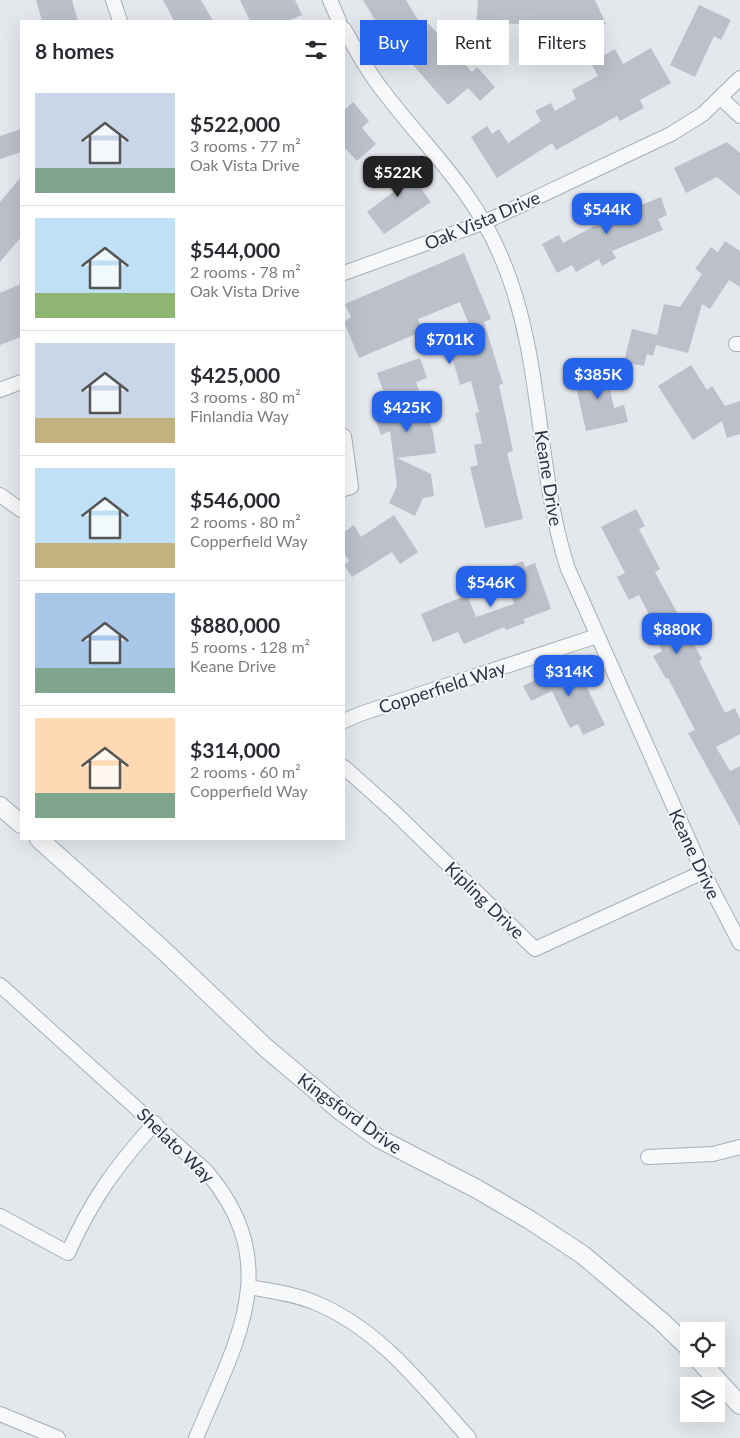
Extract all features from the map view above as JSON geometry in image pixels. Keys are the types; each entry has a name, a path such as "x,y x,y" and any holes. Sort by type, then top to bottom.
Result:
{"street":[{"path":"113,0 120,20"},
{"path":"330,0 339,20"},
{"name":"Keane Drive","path":"345,31 386,96 444,162 485,222 502,257 524,323 555,523 563,554 597,636 703,872 740,943"},
{"name":"Oak Vista Drive","path":"345,273 485,222 671,134 703,114 740,78"},
{"path":"721,98 740,116"},
{"path":"0,390 20,382"},
{"path":"345,443 351,487 345,489"},
{"path":"0,494 20,509"},
{"name":"Copperfield Way","path":"345,721 597,636"},
{"name":"Kipling Drive","path":"345,768 393,811 535,949 703,872"},
{"path":"0,806 20,823"},
{"name":"Kingsford Drive","path":"40,840 162,948 266,1048 342,1112 378,1138 477,1188 583,1255 661,1320 680,1339"},
{"name":"Shelato Way","path":"0,985 206,1171 232,1206 246,1248 249,1286 240,1331 196,1438"},
{"path":"0,1216 68,1253 83,1218 100,1189 120,1162 154,1123"},
{"path":"648,1157 713,1154 740,1147"},
{"path":"249,1286 314,1302 355,1323 374,1337 399,1360 469,1438"},
{"path":"705,1367 740,1405"},
{"path":"0,1414 58,1438"}],"building":[{"path":"36,0 72,0 78,20 42,20"},
{"path":"163,0 201,0 212,20 173,20"},
{"path":"240,0 295,0 302,15 290,20 250,20"},
{"path":"363,0 406,0 418,20 375,20"},
{"path":"478,0 595,0 606,24 604,25 604,20 519,20 519,24 509,23 509,20 477,20"},
{"path":"699,5 731,20 721,40 714,36 695,77 670,65"},
{"path":"428,23 437,33 437,65 466,65 472,72 477,67 495,87 480,101 468,88 448,105 413,65 427,65"},
{"path":"651,48 671,83 640,100 644,108 620,121 617,116 556,150 552,143 497,178 471,137 487,126 492,134 499,129 508,143 541,121 535,111 551,103 555,111 576,99 572,90 598,76 592,65 604,65 604,55 615,49 623,64"},
{"path":"353,102 369,121 362,128 376,144 357,161 345,148 345,109"},
{"path":"20,129 20,152 0,159 0,136"},
{"path":"727,142 740,153 740,196 717,177 686,193 674,168"},
{"path":"397,157 431,202 384,234 367,212 393,192 378,172"},
{"path":"20,178 20,238 0,262 0,202"},
{"path":"629,196 634,208 661,197 667,215 658,219 663,230 612,251 616,258 602,266 599,259 576,272 572,265 557,273 542,244 559,235 563,243 609,218 604,206"},
{"path":"725,241 740,251 740,287 729,280 710,309 702,304 688,353 656,345 653,356 647,354 644,366 624,362 632,329 657,335 664,304 680,307 702,274 695,269 711,247 718,252"},
{"path":"464,253 491,319 484,322 503,384 499,385 513,451 507,453 523,519 485,528 470,467 478,465 474,445 482,443 475,413 479,412 471,381 460,385 447,339 472,332 460,302 418,319 423,331 359,358 345,324 345,321 351,317 345,304"},
{"path":"20,284 20,337 0,345 0,293"},
{"path":"420,358 427,378 416,382 433,432 436,453 397,458 431,474 434,496 423,498 415,516 389,503 397,486 390,431 381,435 373,413 389,407 377,373"},
{"path":"605,365 614,408 624,405 628,422 586,431 573,373"},
{"path":"691,365 707,390 712,386 725,406 740,401 740,434 727,438 722,421 693,440 658,386"},
{"path":"636,509 645,526 639,529 660,569 655,572 702,659 699,661 725,713 735,708 740,719 740,734 716,747 730,771 740,766 740,826 688,733 695,730 668,678 666,679 653,656 662,651 648,624 653,622 639,595 629,600 617,577 625,573 601,527"},
{"path":"394,515 418,552 400,564 392,552 352,577 345,566 349,561 345,555 345,531 354,525 361,537"},
{"path":"523,561 525,567 535,563 551,609 524,619 525,623 506,630 504,627 464,644 458,632 433,642 421,614 467,595 476,617 514,604 502,569"},
{"path":"574,661 605,725 583,735 578,724 570,728 552,691 531,701 523,686"}]}
